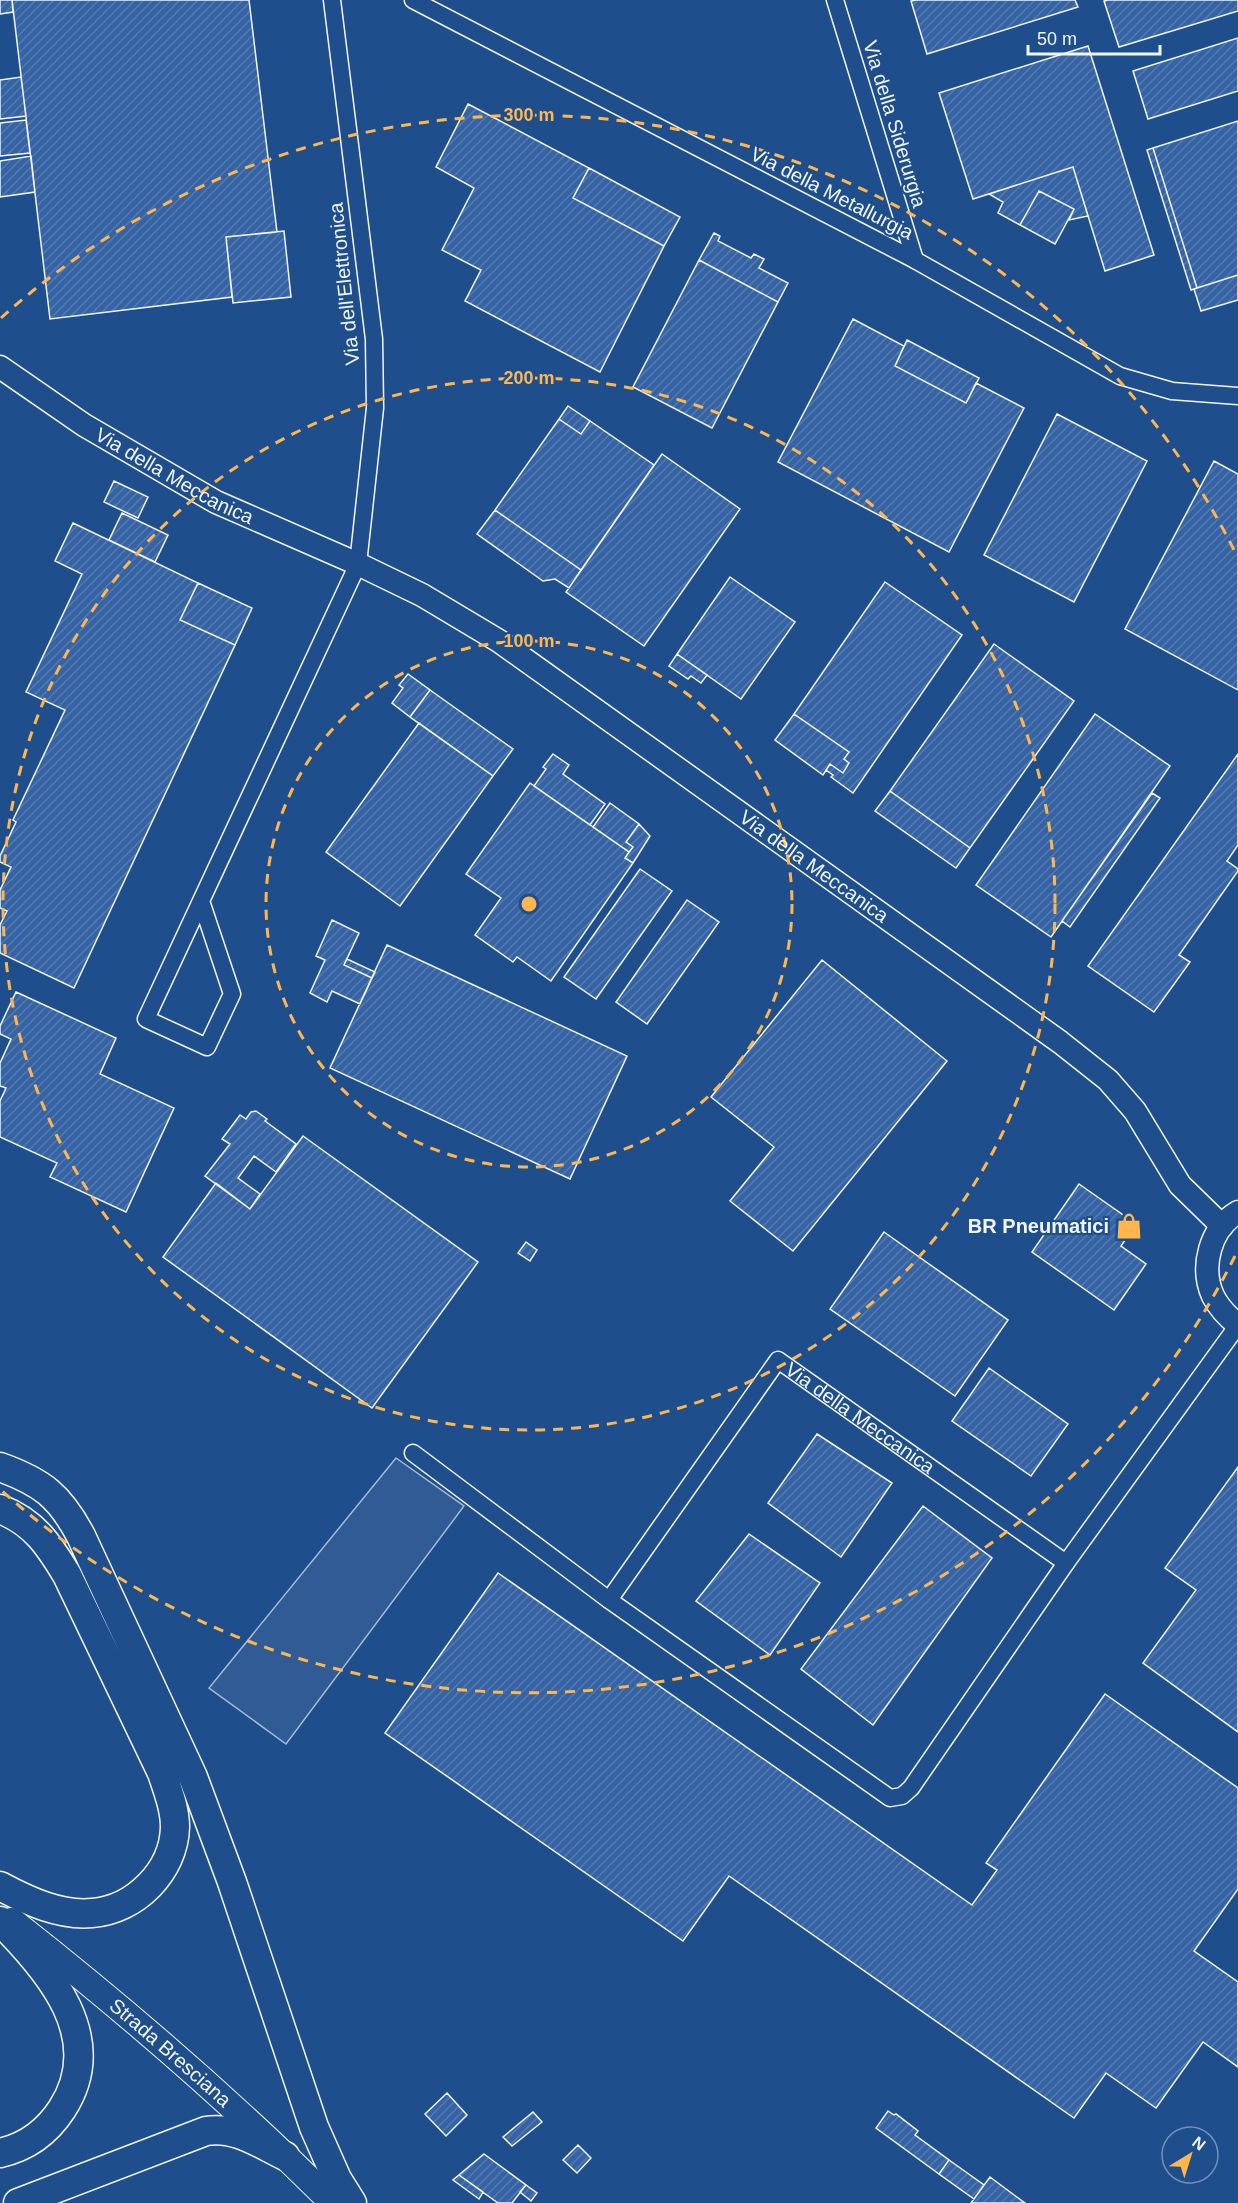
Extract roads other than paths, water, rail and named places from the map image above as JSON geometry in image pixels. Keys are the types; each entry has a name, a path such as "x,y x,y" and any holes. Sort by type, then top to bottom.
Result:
{"highway":[{"path":"0,1467 36,1482 51,1493 73,1521 86,1547 193,1777 239,1904 314,2127 332,2170 352,2203"},
{"path":"0,1509 15,1515 31,1526 53,1552 67,1575 162,1773 169,1794 175,1827 171,1851 159,1875 138,1895 114,1909 90,1913 59,1910 38,1904 0,1886"},
{"path":"0,1921 34,1956 56,1986 71,2015 76,2032 78,2055 78,2070 74,2086 57,2117 26,2145 0,2153"},
{"path":"18,2203 206,2131 231,2130 285,2156"}],"main road":[{"name":"Strada Bresciana","path":"0,1911 154,2037 285,2156 333,2203"}],"street":[{"name":"Via dell'Elettronica","path":"332,0 374,339 375,408 358,564"},
{"name":"Via della Metallurgia","path":"413,0 915,260 1120,376 1172,391 1238,396"},
{"name":"Via della Siderurgia","path":"835,0 915,260"},
{"name":"Via della Meccanica","path":"0,367 84,425 216,502 358,564 422,595 499,641 1060,1042 1108,1080 1135,1111 1180,1185 1230,1219 1212,1242 1208,1260 1208,1279 1214,1297 1224,1313 1238,1325 1066,1563 911,1788 902,1796 890,1798 609,1599 413,1453"},
{"path":"201,901 232,994 207,1047 146,1019 358,564"},
{"name":"Via della Meccanica","path":"609,1599 778,1360 1066,1563"}],"place":[{"name":"BR Pneumatici","path":"1129,1226"}]}
